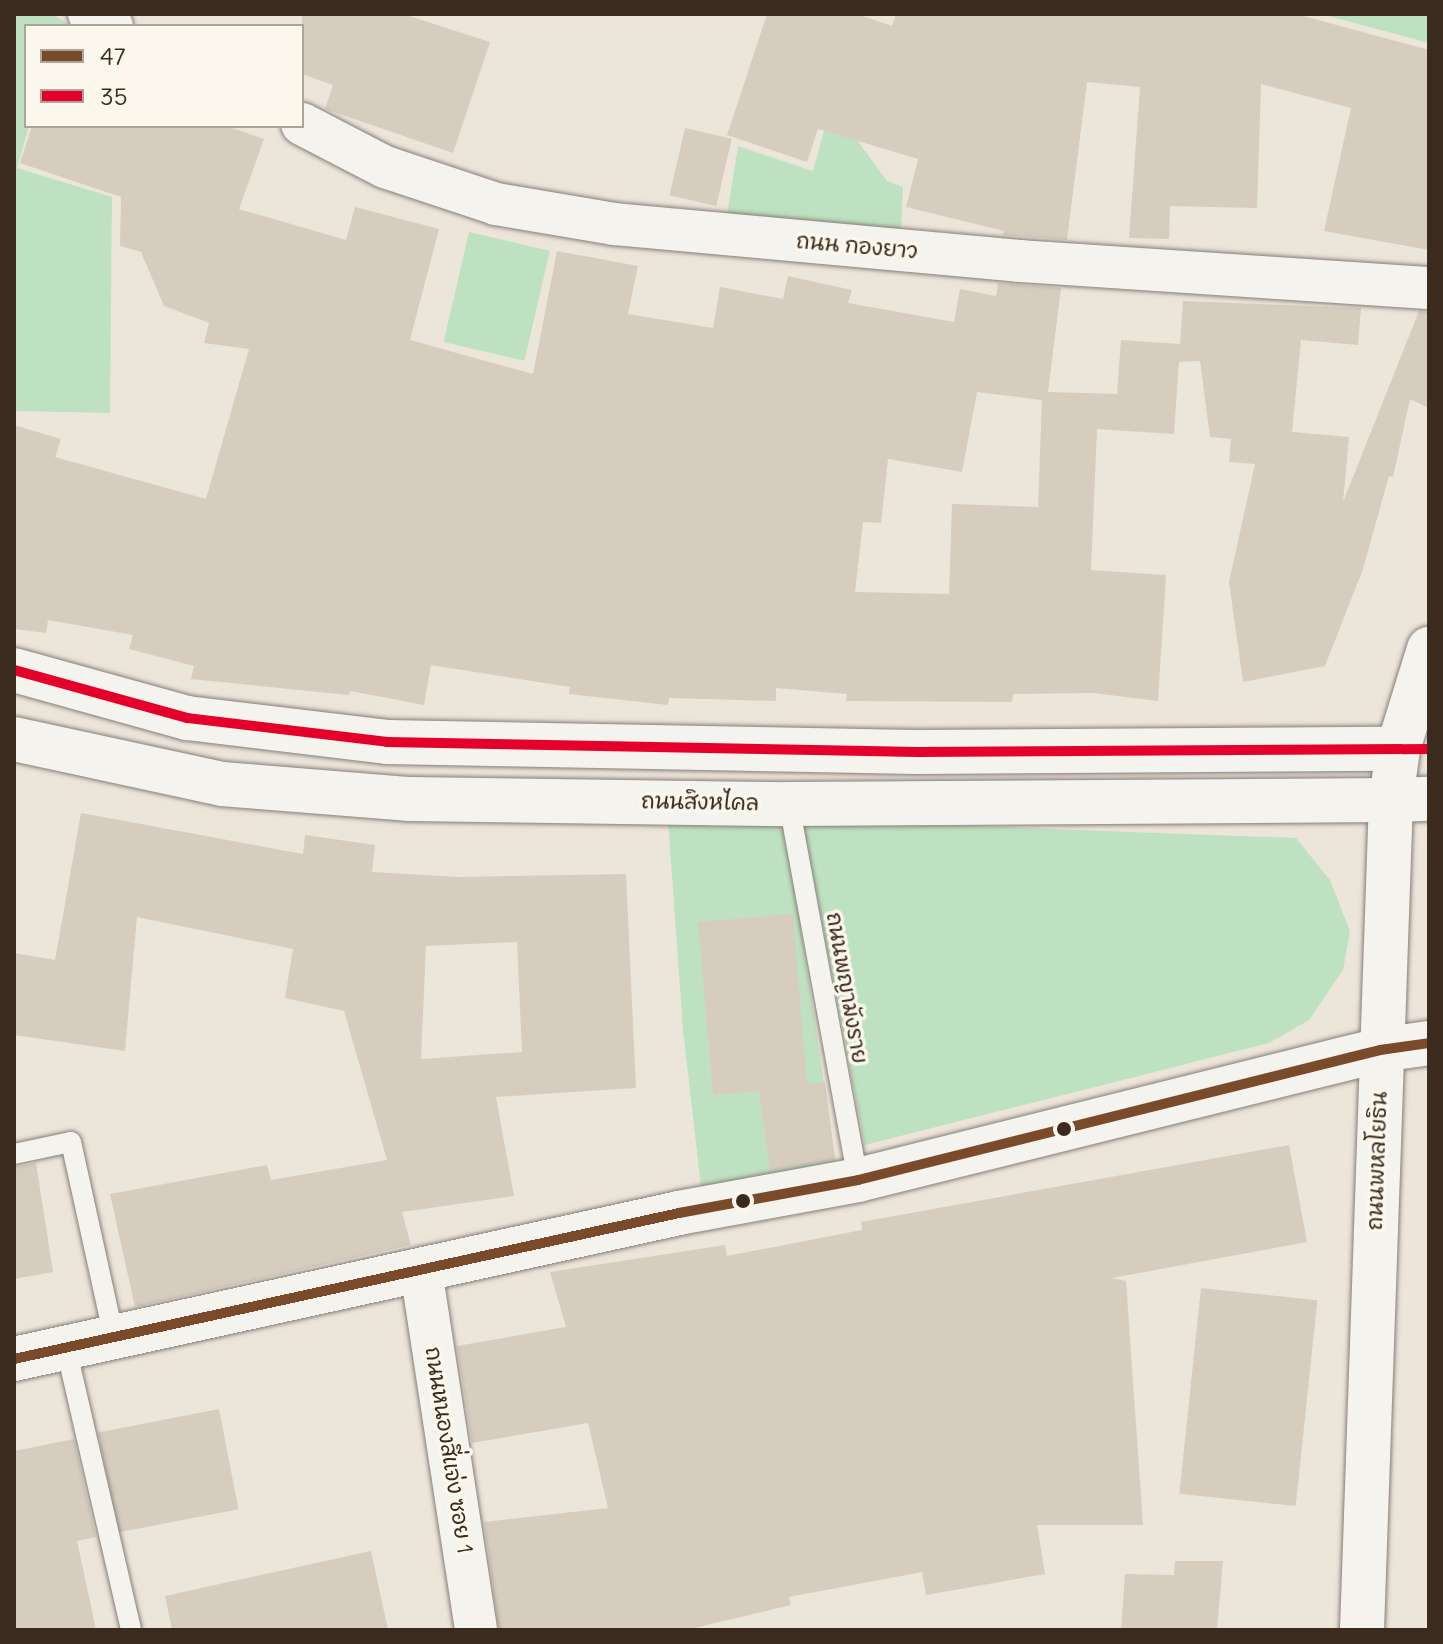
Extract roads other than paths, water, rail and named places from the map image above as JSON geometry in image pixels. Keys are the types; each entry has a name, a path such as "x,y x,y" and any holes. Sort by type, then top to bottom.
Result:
{"main road":[{"name":"ถนนพหลโยธิน","path":"1362,1630 1380,1050 1414,749 1429,649"},
{"path":"14,670 187,718 387,742 917,752 1414,749"},
{"name":"ถนนสิงหไคล","path":"14,739 238,785 410,799 789,804 1410,799"},
{"path":"14,1359 421,1270 858,1180 1380,1050 1429,1043"}],"street":[{"path":"89,14 108,24"},
{"name":"ถนน กองยาว","path":"304,125 385,167 496,204 614,224 1020,261 1429,288"},
{"name":"ถนนหนองสี่แจ่ง ซอย 1","path":"421,1270 476,1630"}],"lane":[{"name":"ถนนพญามังราย","path":"789,804 858,1180"},
{"path":"14,1154 71,1142 114,1338"},
{"path":"66,1348 131,1630"}]}
